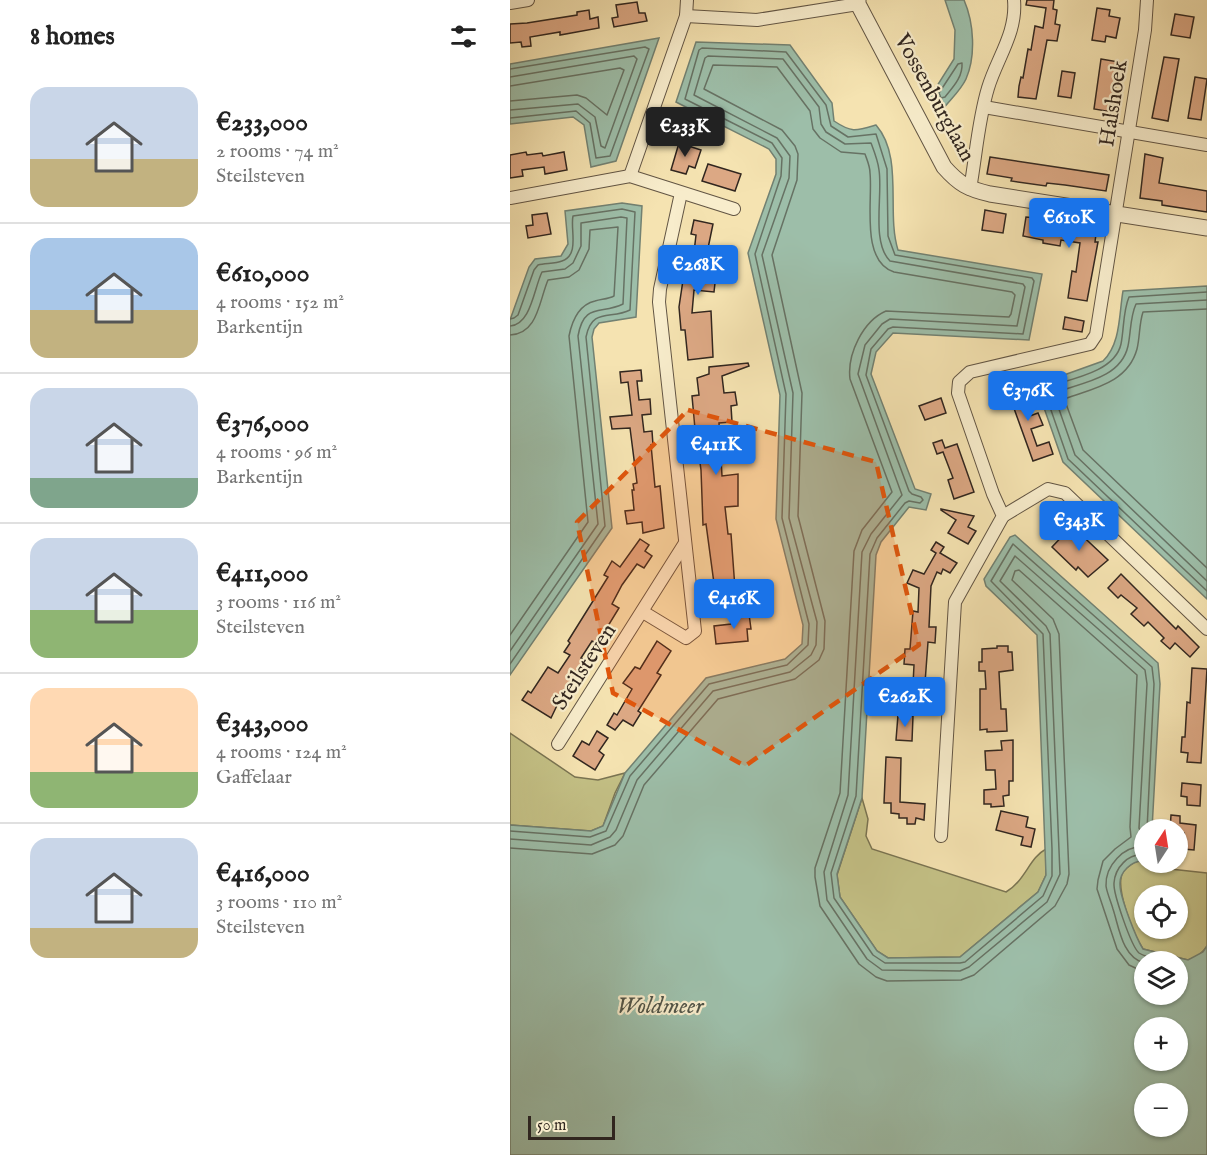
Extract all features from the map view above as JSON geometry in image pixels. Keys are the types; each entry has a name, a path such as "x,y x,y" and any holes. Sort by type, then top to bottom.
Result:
{"street":[{"path":"510,3 528,0"},
{"path":"630,176 686,16 687,0"},
{"path":"970,189 984,107 989,86 1008,43 1015,8 1014,0"},
{"name":"Halshoek","path":"1003,516 993,494 958,393 959,382 970,372 1090,344 1096,335 1147,0"},
{"path":"686,16 757,20 820,5 858,2"},
{"name":"Vossenburglaan","path":"858,2 944,167 956,180 970,189 1207,228"},
{"path":"984,107 1207,146"},
{"path":"510,198 630,176 734,209"},
{"name":"Steilsteven","path":"643,612 686,638 695,631 659,302 681,193"},
{"path":"941,836 955,602 1003,516 1048,489 1065,493 1207,628"},
{"name":"Steilsteven","path":"558,744 685,543"}],"highlighted area":[{"path":"688,410 876,462 919,645 745,766 613,693 577,522"}],"shaded area":[{"path":"510,733 575,777 598,780 625,773 603,826 591,831 510,825"},
{"path":"862,798 868,819 866,836 872,849 1006,892 1013,887 1035,858 1046,849 1046,875 1038,892 960,957 888,958 877,951 840,897 837,875"},
{"path":"1134,863 1134,873 1188,873 1188,871 1207,873 1207,946 1199,955 1188,960 1188,951 1143,949 1138,939 1188,939 1188,885 1134,885 1134,931 1121,888 1123,872"}],"water":[{"path":"945,0 964,0 973,40 966,79 943,109 930,97 954,59 955,30"},
{"path":"659,38 616,161 591,167 584,125 573,117 510,124 510,64"},
{"name":"Woldmeer","path":"696,42 790,45 832,103 834,121 845,128 854,130 876,125 890,153 893,219 898,250 1042,274 1029,340 893,333 876,352 871,374 915,489 931,494 926,510 909,507 881,542 876,555 862,798 837,874 840,897 877,951 888,958 960,957 1038,892 1046,875 1037,635 986,586 984,579 1010,537 1015,535 1158,663 1160,684 1153,819 1134,819 1134,863 1124,871 1120,885 1134,931 1134,939 1138,939 1143,949 1151,951 1134,951 1134,1005 1188,1005 1188,960 1203,952 1207,946 1207,1155 510,1155 510,825 591,831 603,826 625,773 706,678 785,659 802,644 803,625 776,519 780,395 748,253 776,174 776,159 769,149 676,102"},
{"path":"622,203 642,206 636,317 599,323 592,337 612,528 510,675 510,320 529,267 535,259 561,256 568,244 565,211"},
{"path":"1207,286 1207,599 1063,462 1036,385 1103,361 1109,354 1116,337 1123,291"}],"building":[{"path":"1027,0 1054,0 1053,9 1057,10 1055,24 1060,25 1057,41 1047,40 1036,99 1018,97 1019,86 1021,77 1023,78 1028,49 1031,50 1035,26 1043,28 1046,8 1026,5"},
{"path":"637,2 639,13 645,13 647,21 614,27 612,18 618,17 616,5"},
{"path":"1097,8 1110,10 1109,16 1120,18 1116,38 1106,36 1105,42 1092,40"},
{"path":"589,10 590,19 598,17 599,28 560,35 560,32 530,37 531,46 522,47 521,42 510,43 510,24 577,15 577,12"},
{"path":"1175,14 1194,17 1190,38 1171,35"},
{"path":"1164,57 1179,59 1168,121 1152,118"},
{"path":"1101,59 1119,62 1112,112 1094,109"},
{"path":"1062,71 1075,73 1071,98 1058,96"},
{"path":"1195,77 1207,79 1201,120 1188,118"},
{"path":"679,143 701,150 695,168 689,166 686,174 671,170"},
{"path":"526,152 527,155 542,153 543,156 564,152 567,170 545,174 544,167 522,170 523,176 510,178 510,155"},
{"path":"1145,154 1163,158 1159,183 1207,191 1207,212 1162,205 1162,201 1140,198"},
{"path":"990,157 1109,175 1106,191 1011,181 1012,178 987,174"},
{"path":"708,164 741,174 735,191 702,181"},
{"path":"985,210 1006,214 1003,233 982,230"},
{"path":"547,213 551,234 528,238 526,226 533,225 532,215"},
{"path":"1037,216 1048,218 1047,223 1079,228 1080,223 1097,226 1095,242 1098,242 1087,301 1068,298 1072,271 1076,272 1080,243 1061,240 1060,246 1023,236 1026,217 1037,218"},
{"path":"694,220 713,224 707,253 716,253 715,263 707,262 705,282 715,283 714,292 694,290 692,313 711,311 713,357 688,360 685,330 681,330 679,307 686,260 693,261 696,235 691,234"},
{"path":"1065,317 1084,321 1082,332 1063,329"},
{"path":"748,363 749,366 722,376 724,393 735,392 737,405 731,406 732,422 719,423 722,476 738,474 738,506 725,507 728,534 731,534 736,602 711,605 710,592 715,591 706,524 703,525 701,470 697,441 693,441 692,429 695,429 692,396 699,395 697,378 709,374 709,367"},
{"path":"641,370 642,381 637,381 639,400 650,399 651,414 642,415 644,432 652,431 655,487 660,486 664,528 643,533 642,522 627,524 625,511 634,510 632,490 634,490 633,484 637,483 630,428 612,429 610,417 632,415 628,382 621,383 620,372"},
{"path":"1028,384 1032,395 1021,400 1027,417 1038,413 1043,425 1031,429 1037,446 1049,442 1053,454 1033,461 1007,389"},
{"path":"941,398 946,413 925,420 919,406"},
{"path":"942,440 945,448 957,444 974,492 954,499 948,480 953,478 943,452 937,454 933,443"},
{"path":"941,509 974,516 968,527 976,531 968,544 948,533 956,520"},
{"path":"1072,526 1108,560 1088,577 1078,567 1076,570 1052,547"},
{"path":"640,539 649,545 645,551 652,556 644,568 637,564 622,585 612,604 619,608 597,644 592,641 581,658 587,661 561,697 551,718 522,700 528,691 531,693 548,667 558,673 570,655 564,652 570,643 568,641 608,577 604,575 612,561 620,567"},
{"path":"936,542 944,547 940,553 957,563 950,573 943,569 941,574 937,572 931,586 929,627 936,627 935,643 928,642 925,683 931,683 930,706 912,705 914,665 904,664 905,649 910,649 913,611 918,612 919,588 907,583 913,570 924,574 936,553 931,550"},
{"path":"1121,574 1176,629 1178,626 1199,647 1190,657 1175,643 1170,649 1161,641 1164,638 1148,622 1144,626 1131,614 1137,608 1121,595 1118,598 1108,588"},
{"path":"749,614 751,629 747,629 748,641 716,644 714,626 731,624 730,616"},
{"path":"657,641 671,651 657,673 661,675 638,711 641,713 633,726 623,720 615,730 607,725 614,713 617,715 632,689 623,683 635,667 640,669"},
{"path":"997,646 1008,646 1008,652 1012,652 1013,670 999,672 1001,709 1006,709 1007,731 987,732 987,729 980,730 980,689 986,689 985,671 979,671 979,662 982,662 982,649 997,648"},
{"path":"1192,668 1207,669 1201,763 1187,762 1188,753 1181,752 1182,737 1185,737 1187,702 1190,703"},
{"path":"898,715 913,716 912,741 896,740"},
{"path":"597,731 608,738 599,751 604,755 595,770 573,756 582,741 589,745"},
{"path":"1013,740 1013,781 1009,781 1009,795 1003,796 1004,806 991,807 991,804 984,804 984,790 996,789 995,770 986,770 985,751 1002,750 1001,741"},
{"path":"886,757 901,758 900,802 925,804 924,820 916,818 915,824 907,824 907,818 899,818 899,814 891,813 891,803 884,803"},
{"path":"1182,783 1201,785 1200,806 1187,805 1187,797 1181,796"},
{"path":"1001,811 1028,817 1026,827 1035,829 1031,847 1021,845 1023,837 996,830"},
{"path":"1171,815 1180,816 1180,819 1171,819"},
{"path":"1188,824 1196,825 1194,850 1188,849"}]}
